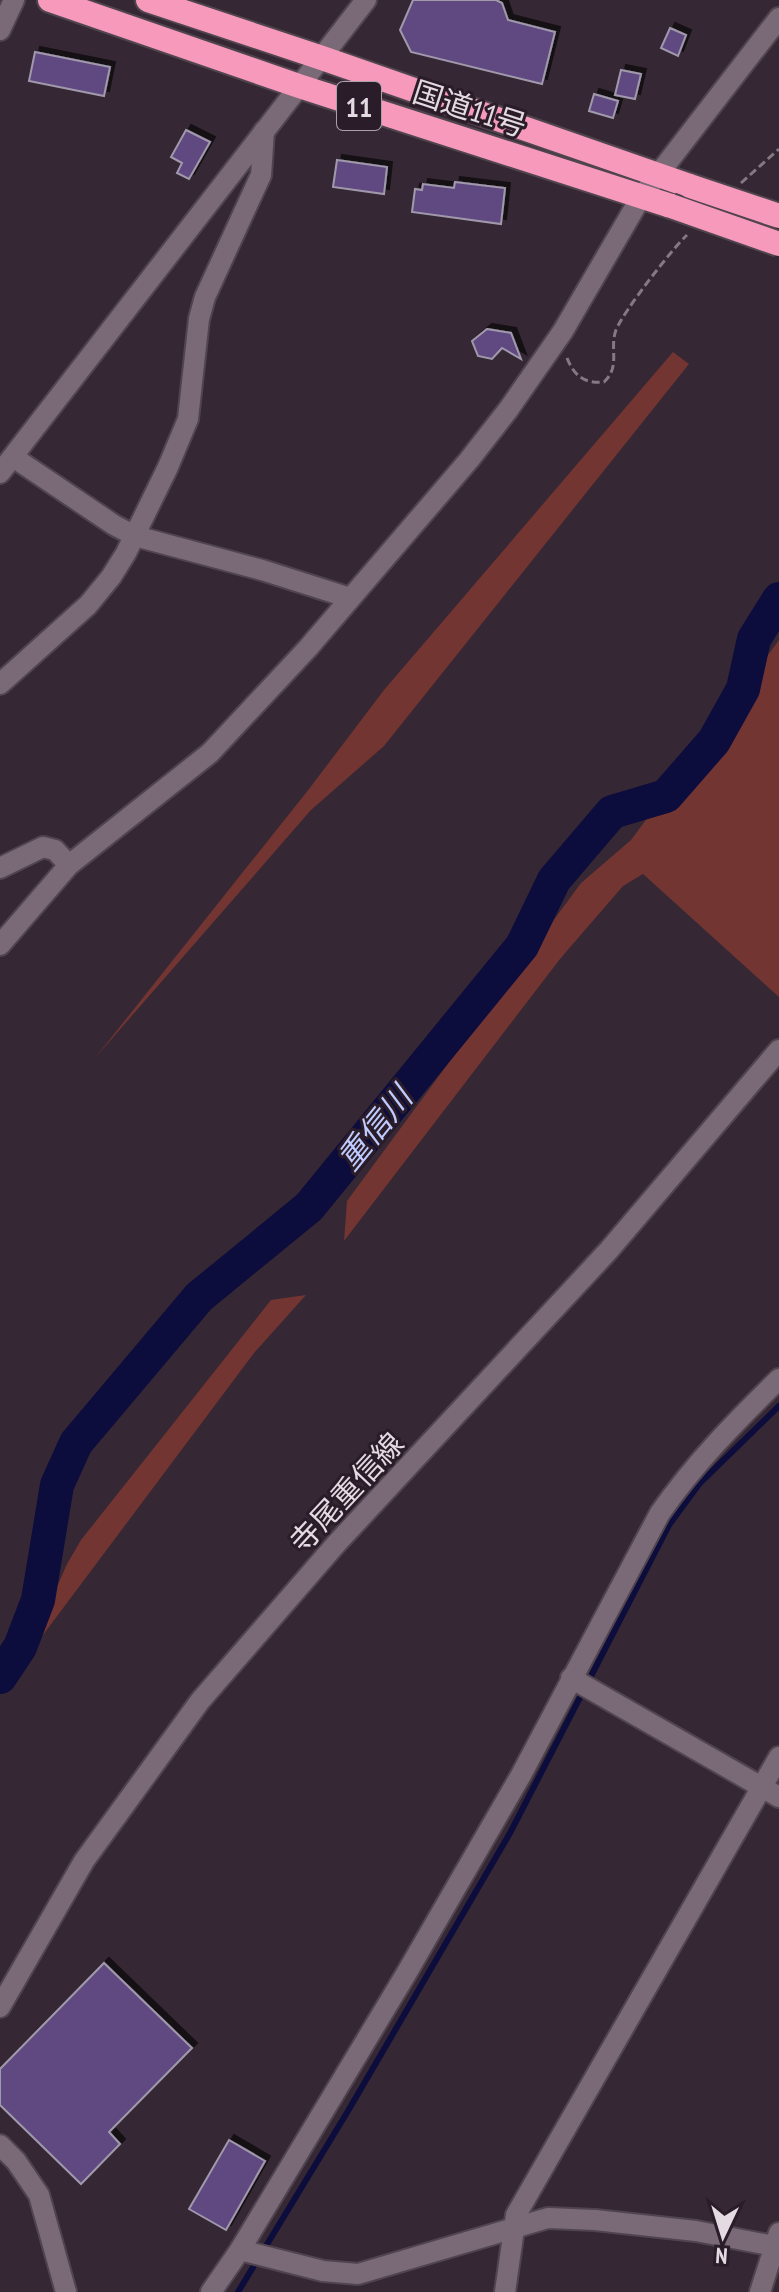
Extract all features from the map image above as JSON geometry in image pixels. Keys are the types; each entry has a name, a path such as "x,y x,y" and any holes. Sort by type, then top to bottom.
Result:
{"highway":[{"name":"国道11号","path":"50,0 299,86 779,244"},
{"name":"国道11号","path":"148,0 779,216"}],"street":[{"path":"0,30 14,0"},
{"path":"350,598 262,570 135,536 6,465 366,0"},
{"path":"0,945 69,865 210,753 308,648 469,460 563,331 641,197 779,18"},
{"path":"0,684 88,605 111,577 135,536 184,431 199,319 205,297 261,175 264,131"},
{"path":"0,868 43,847 55,850 69,865"},
{"name":"寺尾重信線","path":"0,2007 84,1861 200,1701 337,1543 609,1250 779,1050"},
{"path":"211,2292 240,2250 398,1987 521,1775 660,1513 718,1439 779,1379"},
{"path":"571,1678 770,1791"},
{"path":"505,2292 516,2215 770,1791 779,1757"},
{"path":"0,2145 16,2161 39,2195 66,2292"},
{"path":"240,2250 323,2271 358,2274 548,2218 595,2220 778,2242 760,2292"}],"path":[{"path":"732,191 779,149"},
{"path":"563,331 568,362 576,374 585,381 604,382 614,370 616,331 625,315 692,229"}],"shaded area":[{"path":"673,352 689,364 384,746 311,810 95,1058 384,690"},
{"path":"779,640 779,997 643,874 623,886 560,959 344,1241 347,1201 581,883 631,840"},
{"path":"306,1295 254,1353 25,1659 67,1564 81,1540 271,1300"}],"building":[{"path":"413,0 496,0 502,3 508,20 555,32 542,84 411,52 400,30"},
{"path":"670,28 686,35 678,56 661,48"},
{"path":"35,52 110,67 104,96 29,81"},
{"path":"621,70 641,74 635,99 615,95"},
{"path":"594,94 618,101 613,118 589,111"},
{"path":"186,130 210,142 189,179 177,173 182,163 171,157"},
{"path":"337,160 387,167 384,194 333,187"},
{"path":"455,182 505,188 501,224 412,212 415,189 422,190 423,184 454,188"},
{"path":"487,329 511,333 521,359 502,348 492,359 478,356 472,341"},
{"path":"104,1963 192,2048 109,2132 120,2144 81,2184 0,2105 0,2069"},
{"path":"229,2140 265,2161 226,2230 189,2209"}],"waterway":[{"name":"重信川","path":"0,1677 20,1647 38,1600 57,1485 76,1443 199,1297 309,1207 522,946 554,880 612,812 666,796 714,741 743,689 754,639 779,599"},
{"path":"238,2292 510,1833 669,1525 700,1483 779,1406"}]}
